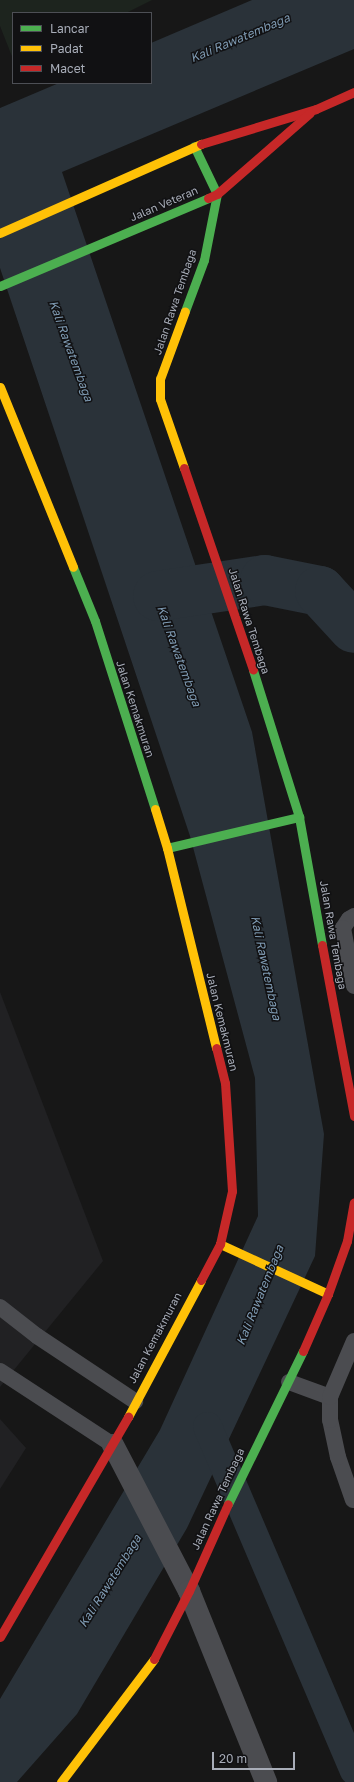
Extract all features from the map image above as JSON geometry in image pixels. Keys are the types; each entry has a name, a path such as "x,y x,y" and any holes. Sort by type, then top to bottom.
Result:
{"street":[{"name":"Jalan Veteran","path":"0,233 194,146 316,109 354,92"},
{"name":"Jalan Veteran","path":"1,286 190,207 217,194 316,109"},
{"path":"194,146 217,194"},
{"name":"Jalan Rawa Tembaga","path":"217,194 204,260 160,380 160,399 241,630 299,817 354,1116"},
{"name":"Jalan Kemakmuran","path":"0,386 95,621 167,848 225,1083 232,1191 220,1244 135,1401 113,1445 0,1637"},
{"path":"167,848 299,817"},
{"name":"Jalan Rawa Tembaga","path":"61,1782 157,1655 189,1591 211,1539 254,1450 289,1382 328,1294 347,1241 354,1204"},
{"path":"220,1244 328,1294"},
{"path":"113,1445 128,1470 189,1591 266,1782"}],"lane":[{"path":"354,916 343,928 354,986"},
{"path":"0,1307 37,1336 135,1401"},
{"path":"354,1341 330,1397 330,1420 338,1458 354,1500"},
{"path":"0,1370 113,1445"},
{"path":"289,1382 330,1397"}],"shaded area":[{"path":"0,0 152,0 128,12 12,12 12,56 0,26"},
{"path":"0,992 103,1261 0,1387"},
{"path":"0,1419 26,1448 0,1489"}],"water":[{"name":"Kali Rawatembaga","path":"252,0 354,0 354,49 62,172 252,732 324,1134 315,1256 187,1528 77,1714 17,1782 0,1782 0,1699 160,1430 258,1216 255,1078 190,836 0,268 0,108 57,84 152,84 152,43"}],"waterway":[{"path":"158,596 265,580 320,591 354,628"},
{"path":"207,1426 354,1770"}],"traffic: fast":[{"path":"185,311 204,260 217,194 194,146"},
{"path":"0,286 208,198"},
{"path":"73,567 95,621 155,809"},
{"path":"253,670 299,817 322,945"},
{"path":"167,848 299,817"},
{"path":"228,1504 303,1351"}],"traffic: slow":[{"path":"0,233 201,144"},
{"path":"184,468 160,399 160,379 185,311"},
{"path":"0,387 73,567"},
{"path":"155,809 167,848 216,1048"},
{"path":"220,1244 328,1294"},
{"path":"128,1417 201,1280"},
{"path":"61,1782 154,1659"}],"traffic: jam":[{"path":"201,144 316,109 354,92"},
{"path":"208,198 217,194 310,113"},
{"path":"184,468 253,670"},
{"path":"322,945 354,1116"},
{"path":"201,1280 220,1244 232,1191 225,1083 216,1048"},
{"path":"303,1351 328,1294 347,1241 354,1203"},
{"path":"0,1637 128,1417"},
{"path":"154,1659 189,1591 228,1504"}]}
